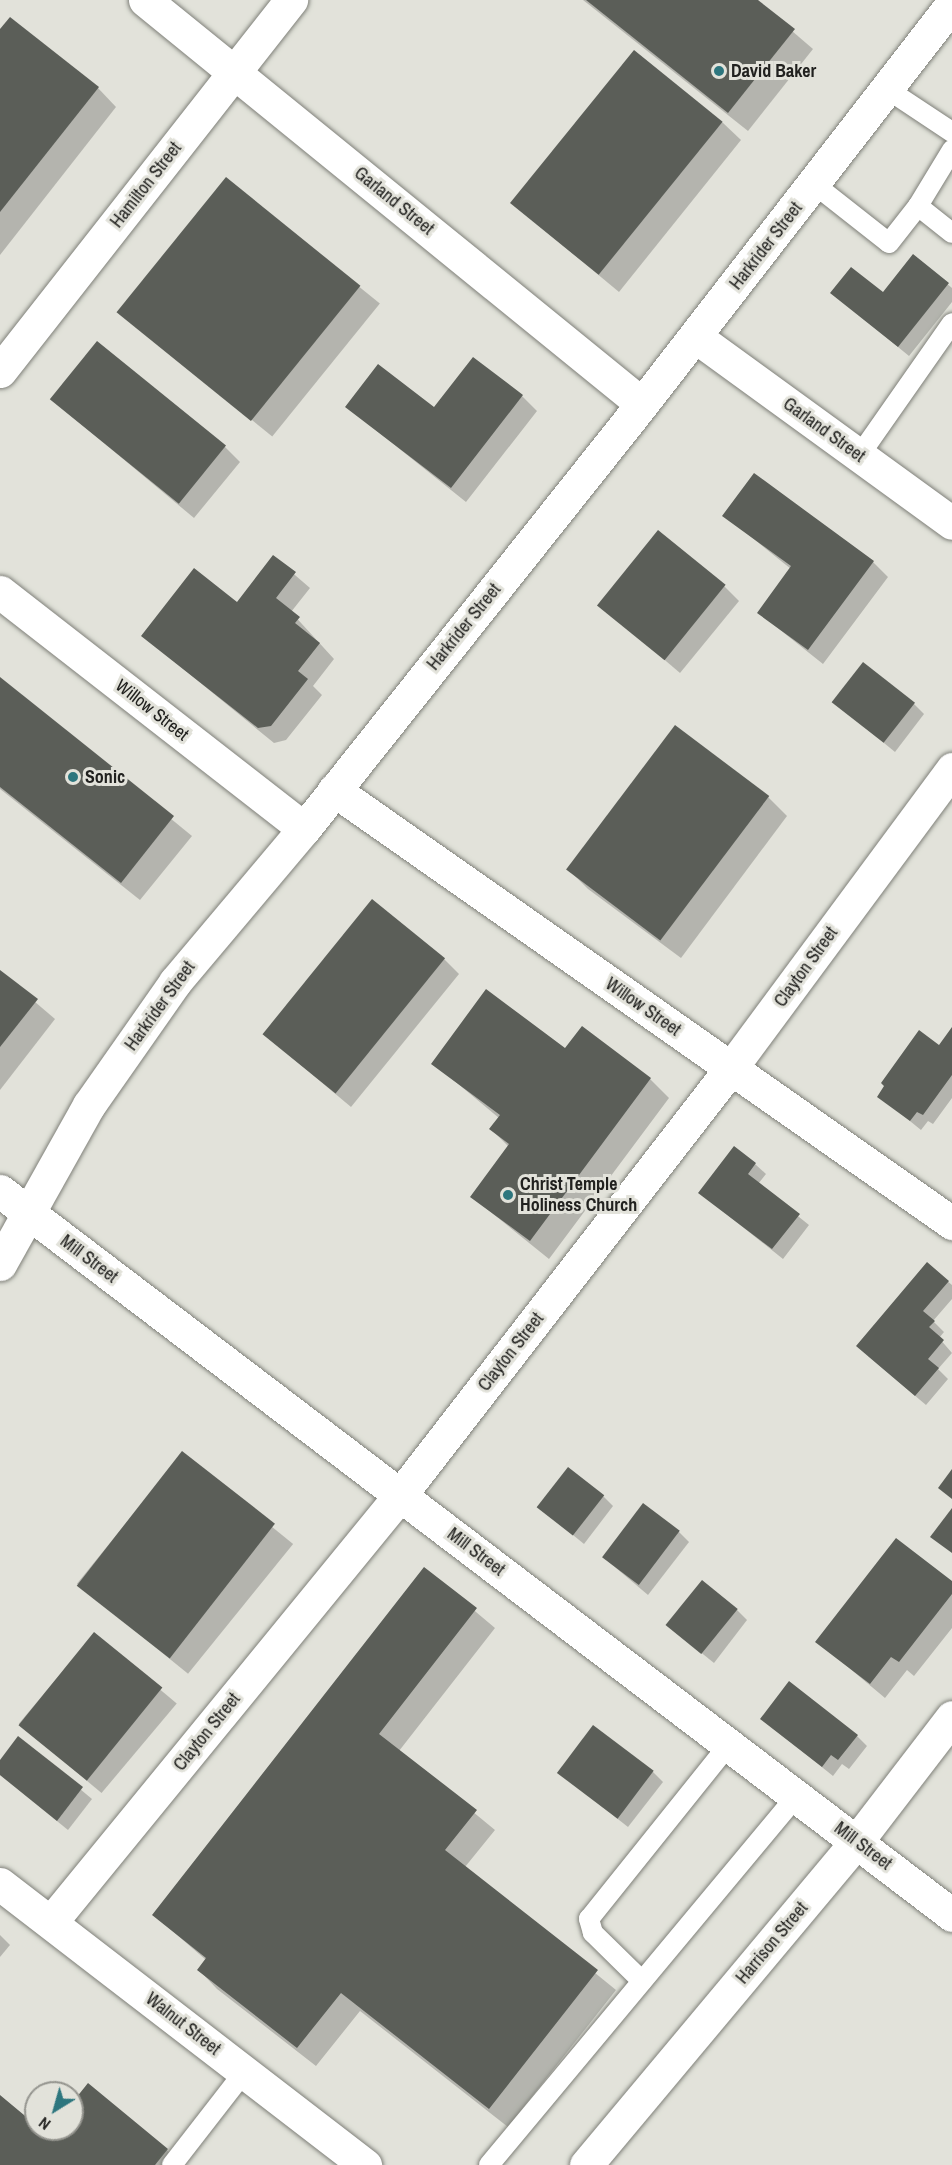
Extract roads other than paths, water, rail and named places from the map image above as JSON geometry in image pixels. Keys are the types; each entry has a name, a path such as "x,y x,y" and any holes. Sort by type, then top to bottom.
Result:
{"street":[{"name":"Garland Street","path":"145,0 642,404"},
{"name":"Hamilton Street","path":"0,371 291,0"},
{"name":"Harkrider Street","path":"0,1264 89,1105 175,982 304,829 696,337 952,4"},
{"name":"Garland Street","path":"696,337 952,523"},
{"name":"Willow Street","path":"0,592 304,829"},
{"name":"Clayton Street","path":"51,1922 400,1494 731,1068 952,769"},
{"name":"Willow Street","path":"334,790 952,1223"},
{"name":"Mill Street","path":"0,1191 952,1915"},
{"name":"Harrison Street","path":"586,2165 857,1841 952,1717"},
{"name":"Walnut Street","path":"0,1884 365,2165"}],"lane":[{"path":"887,89 952,132"},
{"path":"814,184 889,243 918,206 952,150"},
{"path":"918,206 952,233"},
{"path":"859,456 952,323"},
{"path":"642,1981 593,1933 589,1919 729,1744"},
{"path":"489,2165 796,1796"},
{"path":"172,2165 244,2071"}],"place":[{"name":"David Baker","path":"719,71"},
{"name":"Sonic","path":"73,777"},
{"name":"Christ Temple Holiness Church","path":"508,1195"}]}
